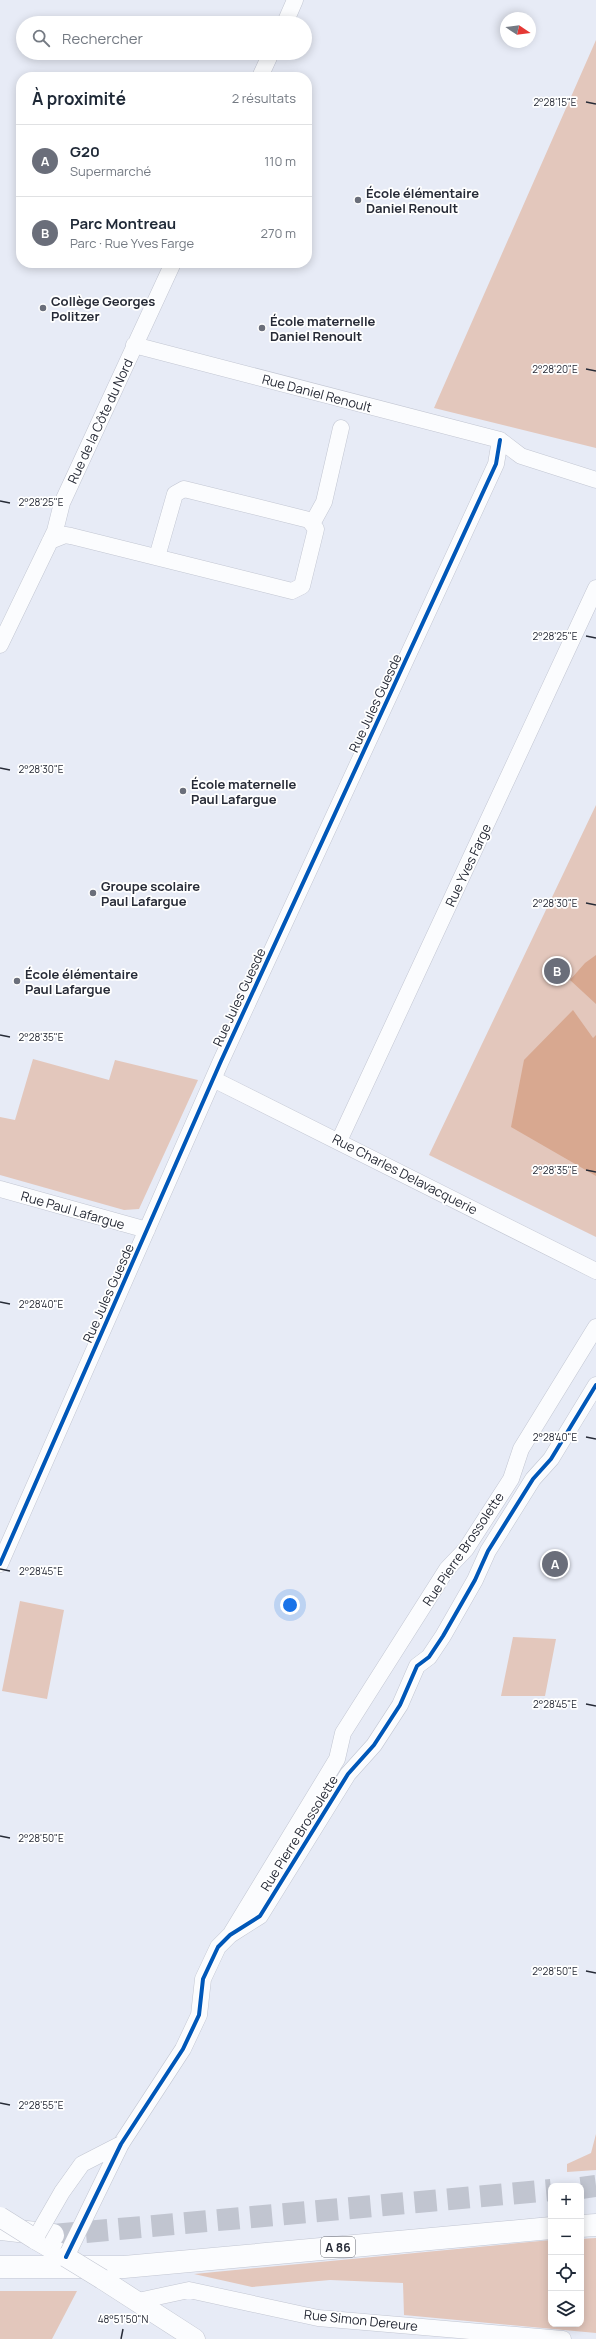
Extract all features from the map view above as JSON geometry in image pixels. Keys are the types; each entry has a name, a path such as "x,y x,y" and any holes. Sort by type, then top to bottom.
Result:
{"highway":[{"path":"584,2226 596,2225"},
{"name":"A 86","path":"0,2267 124,2267 548,2228"},
{"path":"0,2229 44,2237"},
{"path":"0,2236 44,2237"}],"street":[{"path":"288,16 296,0"},
{"path":"262,72 268,60"},
{"name":"Rue de la Côte du Nord","path":"0,645 5,621 50,542 55,530 62,503 171,268"},
{"name":"Rue Daniel Renoult","path":"134,345 500,440"},
{"path":"312,524 324,502 341,428"},
{"path":"500,440 521,456 596,480"},
{"name":"Rue Jules Guesde","path":"0,1564 213,1079 496,464 500,440"},
{"path":"50,542 64,535 292,591 302,586 316,529 309,520 184,489 175,494 157,557"},
{"name":"Rue Yves Farge","path":"339,1141 596,588"},
{"name":"Rue Charles Delavacquerie","path":"213,1079 596,1271"},
{"name":"Rue Paul Lafargue","path":"0,1189 147,1230"},
{"name":"Rue Pierre Brossolette","path":"230,1935 337,1759 343,1734 447,1569 466,1549 511,1479 521,1450 596,1326"},
{"name":"Rue Pierre Brossolette","path":"66,2257 121,2144 183,2049 199,2015 203,1979 210,1960 218,1947 230,1935 260,1916 348,1774 374,1746 407,1692 411,1677 417,1666 432,1664 438,1658 442,1649 443,1636 475,1580 488,1551 533,1479 551,1458 596,1385"},
{"path":"400,1645 403,1656 417,1666"},
{"name":"Rue Pierre Brossolette","path":"44,2237 62,2192 82,2164 121,2144"},
{"path":"0,2216 44,2237 66,2257 138,2301 195,2339"},
{"name":"Rue Simon Dereure","path":"138,2301 188,2290 318,2318 563,2339"}],"shaded area":[{"path":"596,40 596,448 434,408"},
{"path":"596,805 596,1237 429,1155"},
{"path":"596,955 596,1004 570,980 585,963"},
{"path":"573,1010 593,1038 596,1035 596,1176 511,1127 524,1060"},
{"path":"33,1059 109,1080 115,1060 198,1080 139,1209 124,1210 0,1175 0,1117 15,1120"},
{"path":"20,1601 64,1610 47,1699 2,1691"},
{"path":"513,1637 556,1639 545,1696 501,1696"},
{"path":"596,2134 596,2170 567,2172 567,2164 591,2153"},
{"path":"596,2238 596,2333 404,2315 403,2283 330,2280 252,2287 194,2274 548,2240 548,2327 584,2327 584,2239"},
{"path":"0,2291 77,2291 52,2339 0,2339"}],"tunnel":[{"path":"584,2188 596,2186"},
{"path":"53,2235 548,2190"}],"cycle path":[{"path":"0,1564 221,1061 496,464 500,440"},
{"path":"66,2257 121,2144 183,2049 199,2015 203,1979 218,1947 230,1935 260,1916 348,1774 374,1745 400,1705 417,1666 429,1657 443,1636 475,1580 488,1551 533,1479 551,1459 596,1385"}],"place":[{"name":"École élémentaire Daniel Renoult","path":"358,200"},
{"name":"Collège Georges Politzer","path":"43,308"},
{"name":"École maternelle Daniel Renoult","path":"262,328"},
{"name":"École maternelle Paul Lafargue","path":"183,791"},
{"name":"Groupe scolaire Paul Lafargue","path":"93,893"},
{"name":"Parc Montreau","path":"557,971"},
{"name":"École élémentaire Paul Lafargue","path":"17,981"},
{"name":"G20","path":"555,1564"}]}
